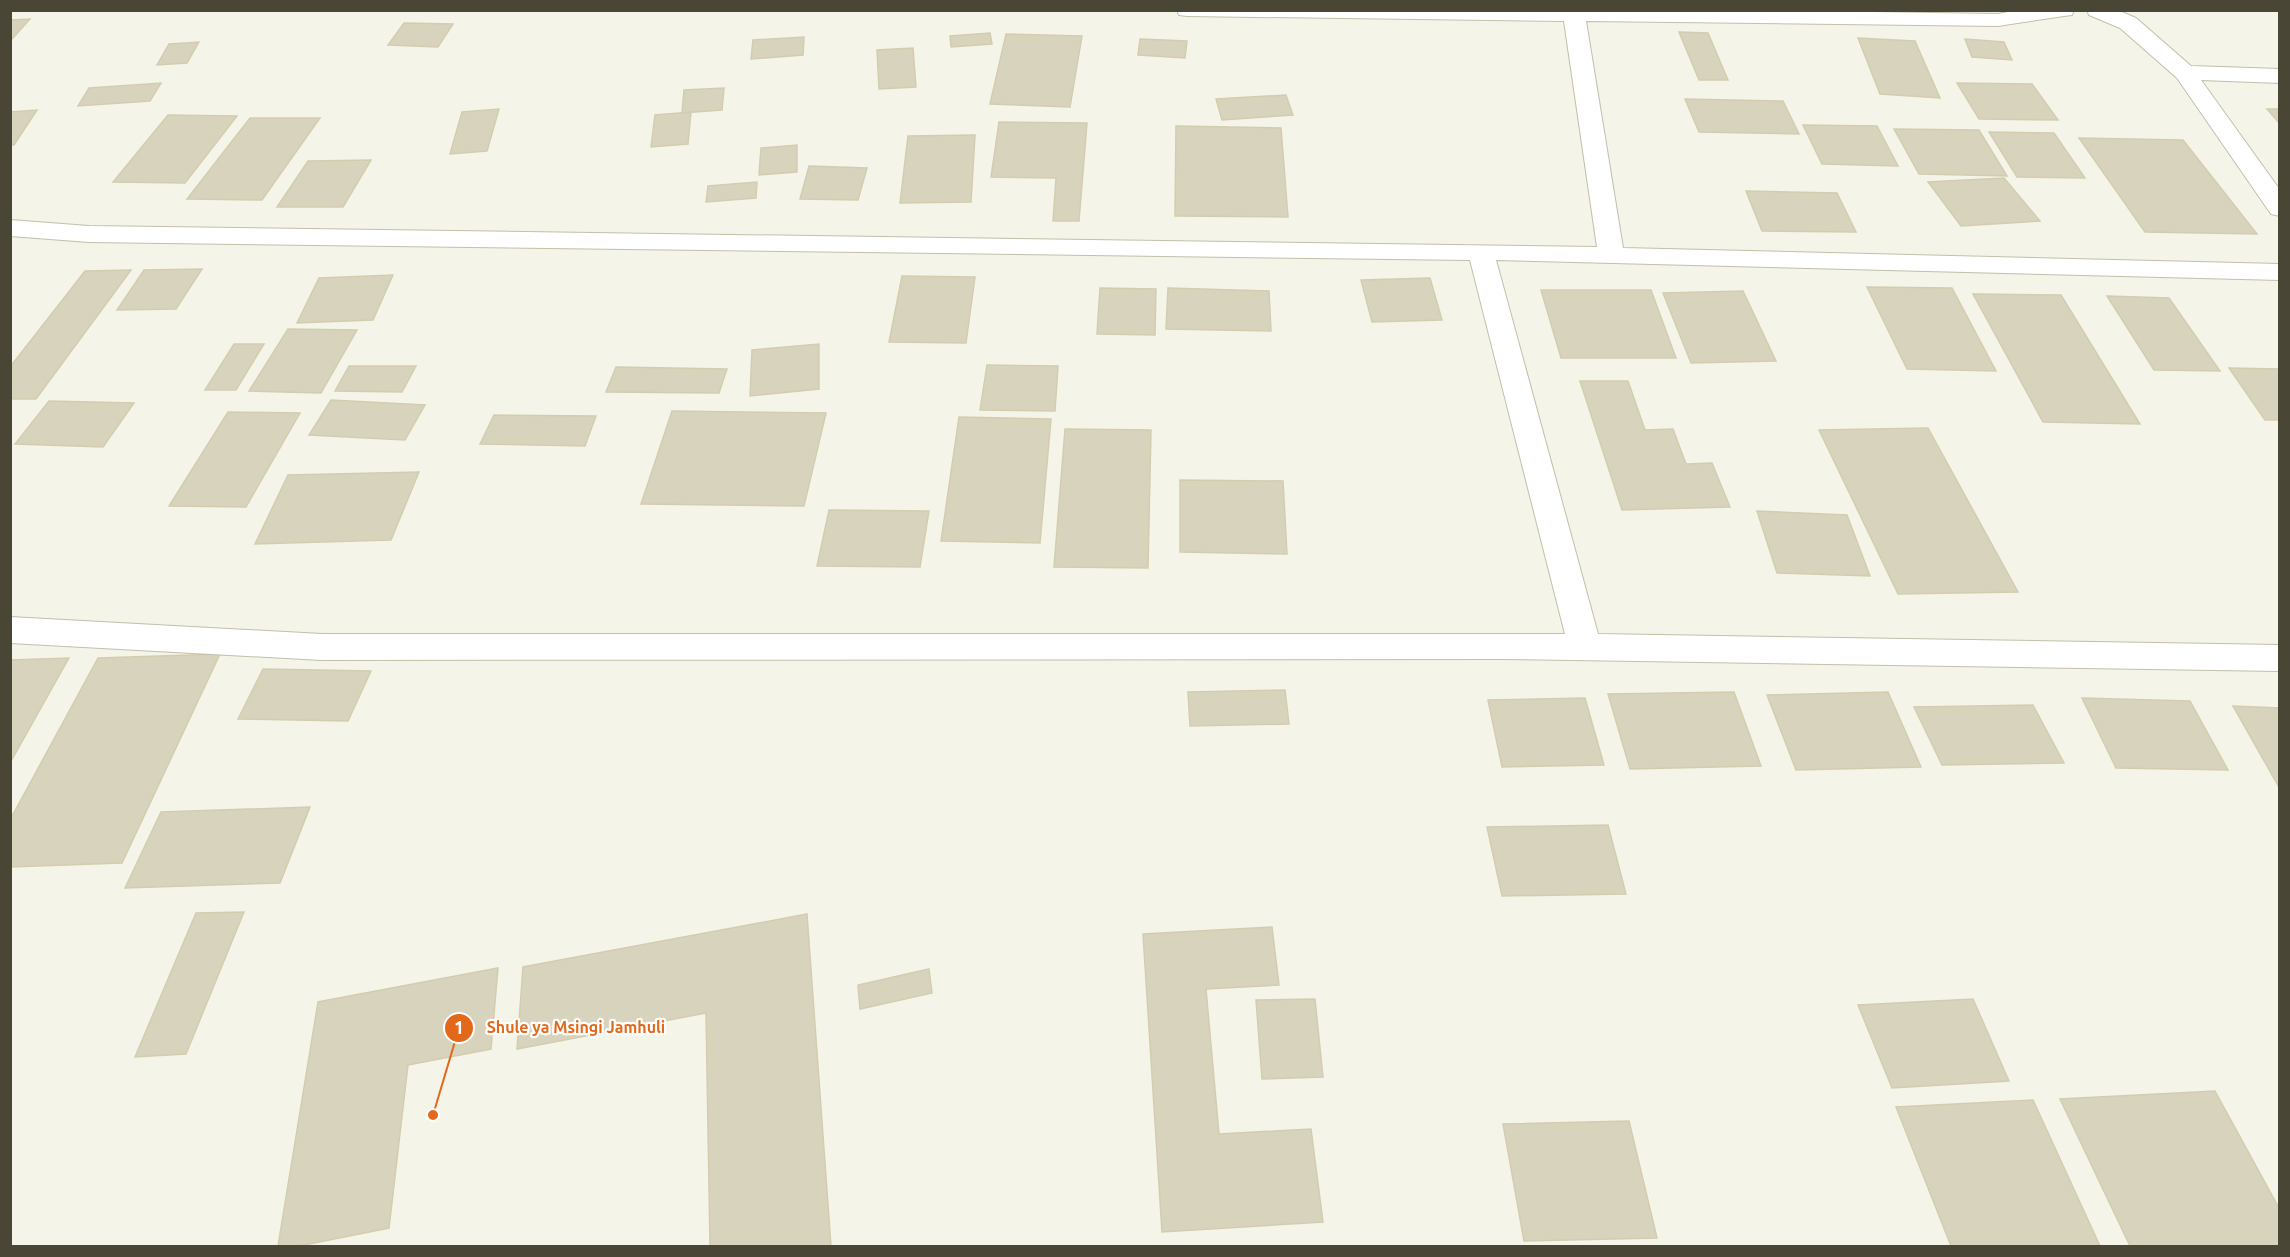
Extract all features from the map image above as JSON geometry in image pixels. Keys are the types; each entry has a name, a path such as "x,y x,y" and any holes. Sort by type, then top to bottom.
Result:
{"street":[{"path":"1187,10 1998,20 2064,10"},
{"path":"2097,10 2125,17 2185,73 2280,209"},
{"path":"1573,13 1611,255"},
{"path":"2185,73 2280,76"},
{"path":"10,228 89,234 1481,252 2280,273"},
{"path":"1481,252 1585,647"},
{"path":"10,630 322,647 1585,647 2280,658"}],"building":[{"path":"30,19 12,39 10,39 10,20"},
{"path":"404,23 453,24 438,47 388,45"},
{"path":"1679,32 1708,33 1728,80 1699,80"},
{"path":"990,33 992,44 951,47 950,36"},
{"path":"1006,34 1082,36 1070,107 990,104"},
{"path":"804,37 803,55 751,59 753,40"},
{"path":"1858,38 1915,41 1940,98 1880,94"},
{"path":"1140,39 1187,41 1185,58 1138,55"},
{"path":"1965,39 2004,42 2012,60 1972,57"},
{"path":"199,42 187,63 157,65 169,44"},
{"path":"913,48 916,87 879,89 877,50"},
{"path":"161,83 150,101 78,106 89,88"},
{"path":"1957,83 2032,84 2058,120 1979,119"},
{"path":"724,88 722,110 682,113 684,90"},
{"path":"1286,95 1293,115 1222,120 1216,99"},
{"path":"1685,99 1783,101 1799,134 1699,132"},
{"path":"499,109 487,151 450,154 462,112"},
{"path":"2267,109 2280,109 2280,124"},
{"path":"37,110 14,145 10,145 10,112"},
{"path":"691,112 688,144 651,147 655,115"},
{"path":"168,115 237,116 185,183 113,182"},
{"path":"250,118 320,118 262,200 187,199"},
{"path":"999,122 1087,123 1079,221 1053,221 1056,178 991,177"},
{"path":"1803,125 1877,126 1898,166 1822,164"},
{"path":"1176,126 1281,128 1288,217 1175,216"},
{"path":"1894,129 1979,130 2007,176 1919,174"},
{"path":"1989,132 2054,133 2085,178 2017,177"},
{"path":"975,135 971,202 900,203 908,136"},
{"path":"2079,138 2183,140 2257,234 2145,232"},
{"path":"797,145 797,172 759,175 761,148"},
{"path":"371,160 343,207 277,207 308,161"},
{"path":"809,166 867,168 858,200 800,199"},
{"path":"2004,178 2040,221 1961,226 1928,182"},
{"path":"757,182 756,198 706,202 708,186"},
{"path":"1746,191 1837,193 1856,232 1762,231"},
{"path":"202,269 176,309 117,310 144,270"},
{"path":"131,270 36,399 10,399 10,367 85,271"},
{"path":"393,275 373,320 297,323 319,278"},
{"path":"902,276 975,277 966,343 889,342"},
{"path":"1430,278 1442,320 1372,322 1361,280"},
{"path":"1867,287 1952,288 1996,371 1907,369"},
{"path":"1100,288 1156,289 1155,335 1097,334"},
{"path":"1168,288 1269,291 1271,331 1166,329"},
{"path":"1541,290 1651,290 1676,358 1561,358"},
{"path":"1743,291 1776,361 1691,363 1663,293"},
{"path":"1973,294 2061,295 2140,424 2043,422"},
{"path":"2107,296 2169,298 2220,371 2154,370"},
{"path":"288,329 357,330 321,393 249,391"},
{"path":"234,344 264,344 236,390 205,390"},
{"path":"819,344 819,389 750,396 752,350"},
{"path":"987,365 1058,366 1055,411 980,410"},
{"path":"349,366 416,366 402,392 335,391"},
{"path":"616,367 727,369 719,393 606,392"},
{"path":"2229,368 2280,369 2280,420 2265,420"},
{"path":"1580,381 1628,381 1645,430 1673,429 1686,464 1712,463 1730,507 1622,510"},
{"path":"331,400 425,405 405,440 309,435"},
{"path":"49,401 134,403 103,447 15,444"},
{"path":"672,411 826,413 804,506 641,504"},
{"path":"228,412 300,413 246,507 169,506"},
{"path":"494,415 596,416 585,446 480,444"},
{"path":"959,417 1051,419 1040,543 941,541"},
{"path":"1928,428 2018,592 1898,594 1819,430"},
{"path":"1065,429 1151,430 1148,568 1054,567"},
{"path":"419,472 391,540 255,544 288,475"},
{"path":"1180,480 1283,481 1287,554 1180,552"},
{"path":"829,510 929,511 920,567 817,566"},
{"path":"1757,511 1847,515 1870,576 1777,573"},
{"path":"220,654 122,863 10,867 10,820 98,658"},
{"path":"69,658 10,763 10,660"},
{"path":"263,669 371,671 348,721 238,719"},
{"path":"1285,690 1289,724 1190,726 1188,692"},
{"path":"1734,692 1761,766 1630,769 1608,694"},
{"path":"1888,692 1921,767 1796,770 1767,695"},
{"path":"1585,698 1604,765 1502,767 1488,700"},
{"path":"2082,698 2190,701 2228,770 2116,768"},
{"path":"2033,705 2064,763 1942,765 1914,707"},
{"path":"2233,706 2280,708 2280,789"},
{"path":"310,807 280,883 125,888 161,812"},
{"path":"1608,825 1626,894 1502,896 1487,827"},
{"path":"244,912 186,1054 135,1057 196,913"},
{"path":"807,914 831,1246 710,1246 706,1013 517,1049 523,967"},
{"path":"1272,927 1279,985 1206,989 1219,1134 1311,1129 1323,1222 1162,1232 1143,934"},
{"path":"498,968 491,1049 408,1065 389,1228 299,1246 278,1246 318,1002"},
{"path":"929,969 932,993 860,1009 858,985"},
{"path":"1315,999 1323,1077 1262,1079 1256,1000"},
{"path":"1973,999 2009,1081 1892,1088 1858,1005"},
{"path":"2215,1091 2280,1210 2280,1246 2130,1246 2060,1099"},
{"path":"2033,1100 2100,1246 1951,1246 1896,1107"},
{"path":"1629,1121 1657,1238 1524,1241 1503,1124"}],"place":[{"name":"Shule ya Msingi Jamhuli","path":"433,1115"}]}
